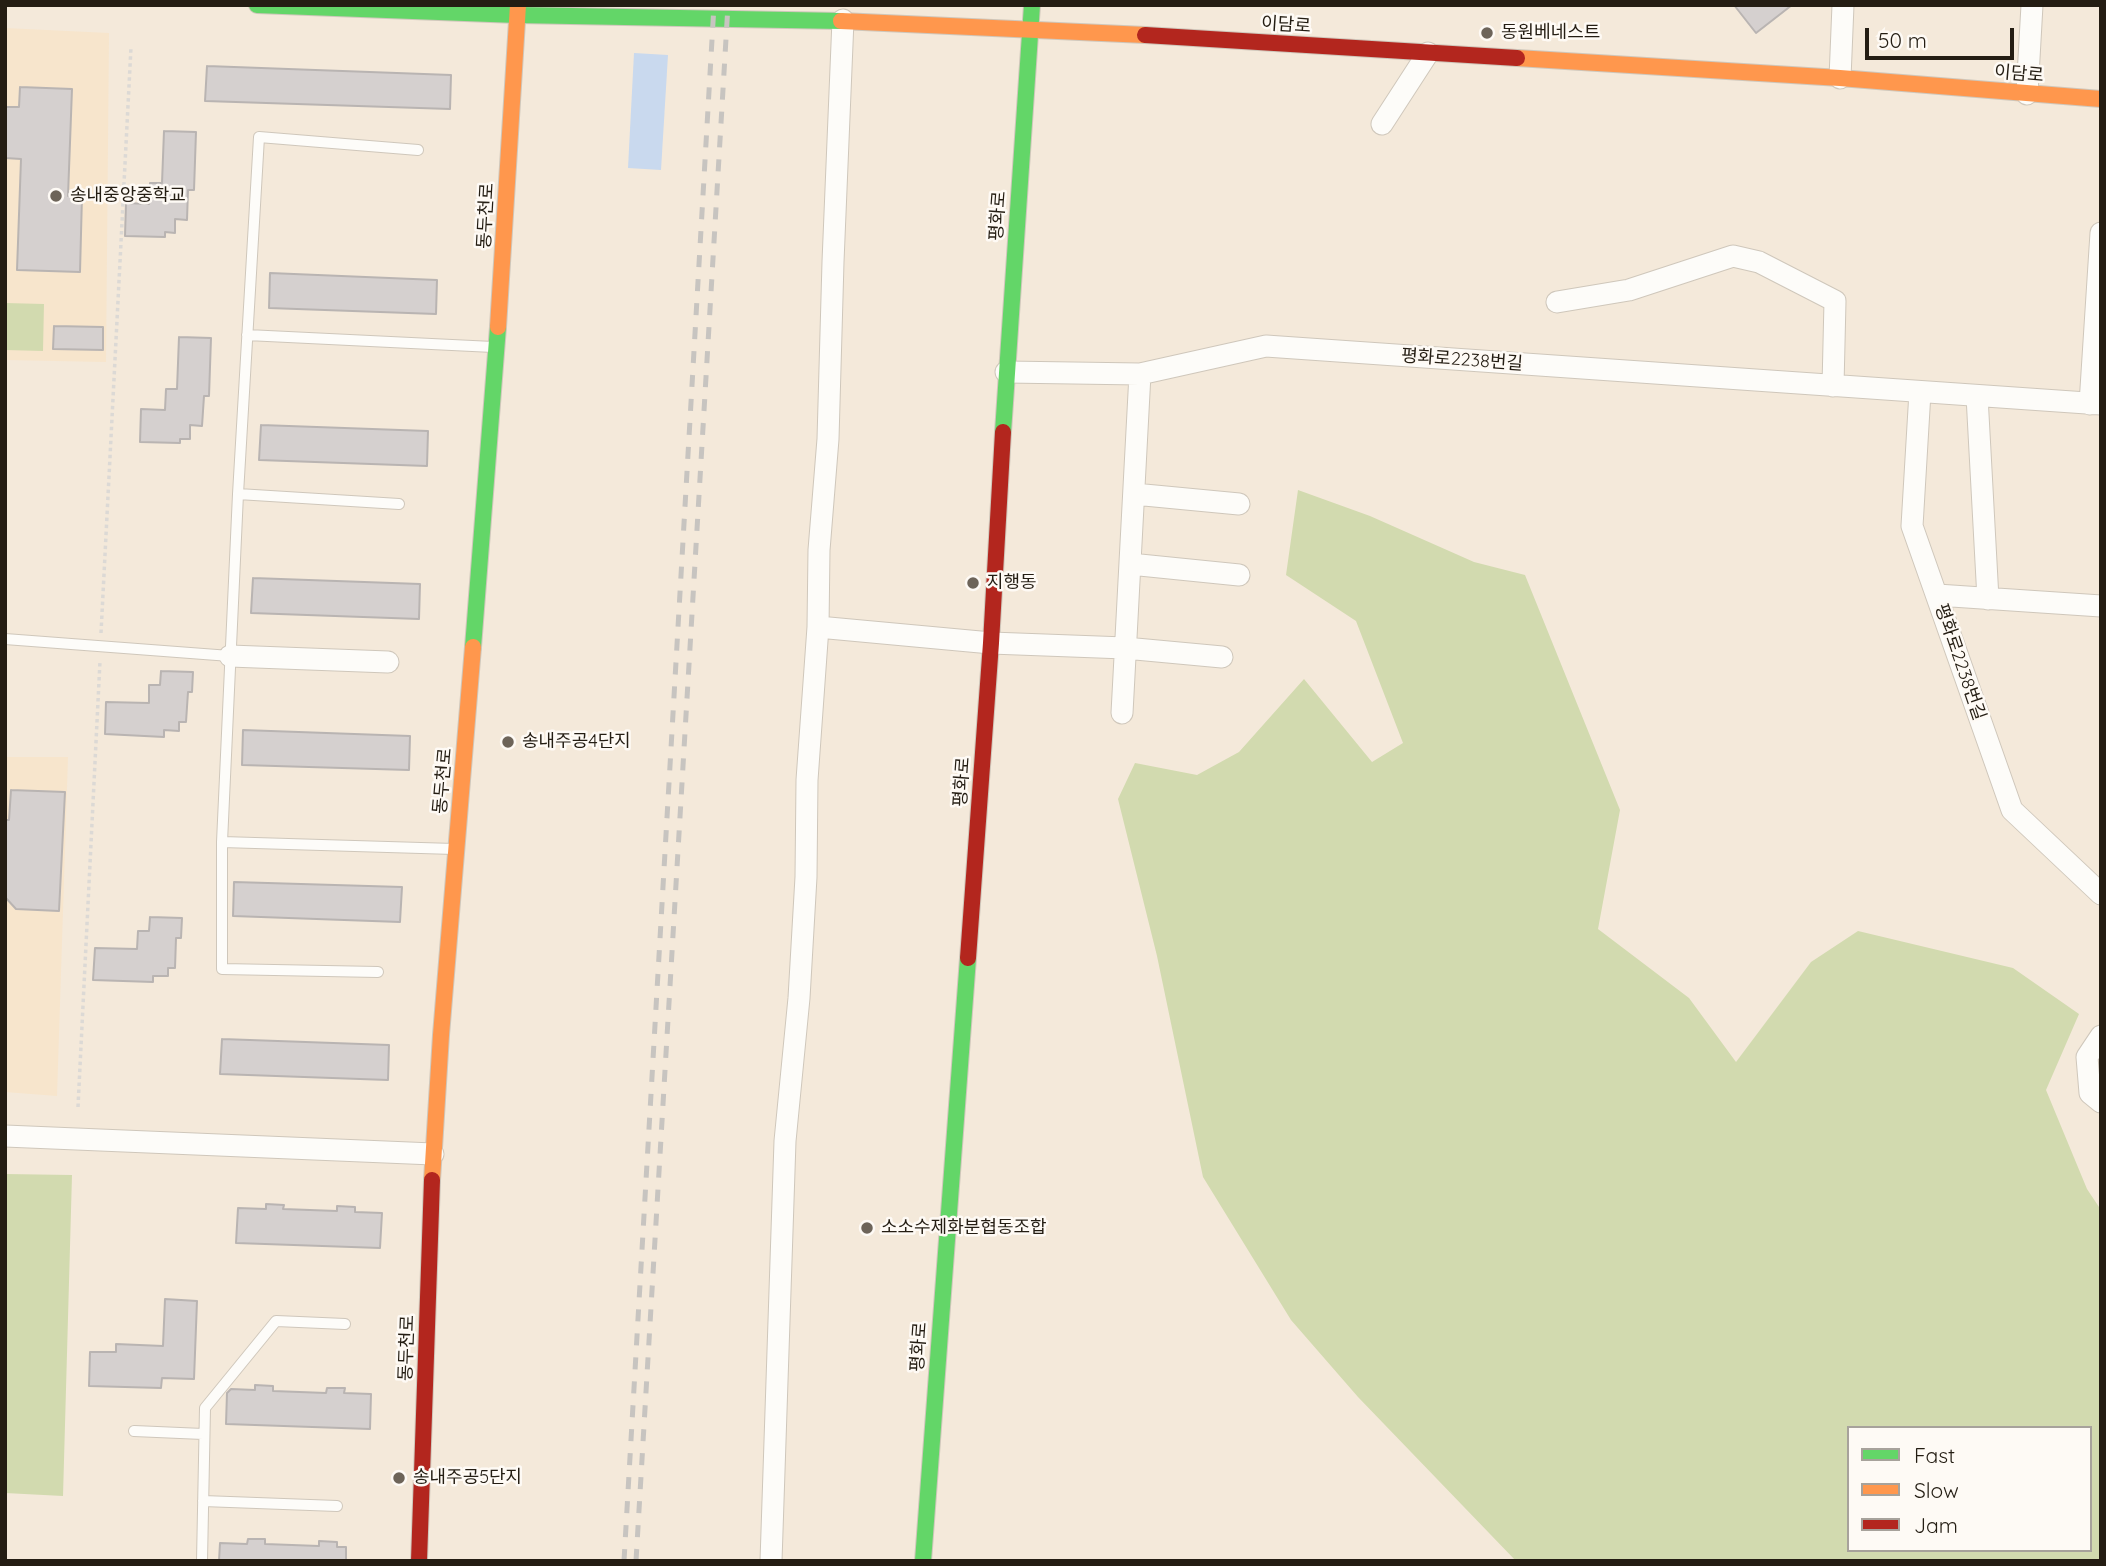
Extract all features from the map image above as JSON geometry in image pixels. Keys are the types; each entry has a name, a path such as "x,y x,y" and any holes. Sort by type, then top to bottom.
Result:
{"street":[{"name":"이담로","path":"257,5 843,20 868,13 1030,28 1840,78 2101,99"},
{"name":"평화로","path":"923,1561 992,643 1006,372 1032,5"},
{"path":"1840,78 1843,5"},
{"path":"2027,94 2032,5"},
{"name":"동두천로","path":"419,1561 433,1154 498,347 518,10"},
{"path":"771,1561 785,1141 800,998 806,877 807,780 818,627 819,550 830,411 843,20"},
{"path":"1382,124 1428,53"},
{"path":"2096,404 2101,233"},
{"path":"1557,302 1629,290 1733,256 1759,262 1835,301 1833,386"},
{"name":"평화로2238번길","path":"1006,372 1140,374 1266,346 2096,404"},
{"path":"1122,713 1140,374"},
{"name":"평화로2238번길","path":"1920,392 1912,526 2012,810 2101,894"},
{"path":"1977,396 1988,599"},
{"path":"1134,494 1239,504"},
{"path":"1130,565 1239,575"},
{"path":"1937,596 2101,606"},
{"path":"818,627 992,643 1125,648 1222,657"},
{"path":"230,656 388,662"},
{"path":"2101,1036 2087,1056 2090,1093 2101,1102"},
{"path":"5,1136 433,1154"}],"lane":[{"path":"378,972 222,969 222,842 230,656 259,137 418,150"},
{"path":"247,335 498,347"},
{"path":"238,494 399,504"},
{"path":"5,639 230,656"},
{"path":"222,842 457,849"},
{"path":"202,1561 205,1408 276,1321 345,1324"},
{"path":"135,1431 203,1434"},
{"path":"203,1501 337,1506"}],"path":[{"path":"78,1107 131,47"}],"shaded area":[{"name":"송내중앙중학교","path":"5,28 109,33 106,362 5,360"},
{"path":"5,757 68,757 57,1096 5,1092"}],"green space":[{"path":"5,303 44,304 43,351 5,350"},
{"path":"1298,490 1370,516 1474,562 1525,575 1620,810 1598,929 1689,998 1736,1062 1811,962 1858,931 2013,968 2079,1014 2046,1090 2087,1189 2101,1210 2101,1561 1516,1561 1358,1397 1291,1320 1203,1177 1157,956 1118,799 1135,763 1197,775 1239,752 1304,679 1372,762 1403,743 1356,621 1286,575"},
{"path":"5,1174 72,1175 63,1496 5,1493"}],"water":[{"path":"634,53 668,55 661,170 628,168"}],"building":[{"path":"1734,5 1792,5 1756,33"},
{"path":"207,66 451,75 450,109 205,101"},
{"path":"20,87 72,89 68,196 82,196 80,272 17,270 21,159 5,158 5,107 19,107"},
{"path":"164,131 196,132 194,190 188,190 187,220 175,219 175,233 165,232 165,237 125,236 126,203 149,204 150,183 162,183"},
{"path":"270,273 437,280 436,314 269,308"},
{"path":"54,326 103,327 103,350 53,349"},
{"path":"179,337 211,338 209,396 204,396 202,426 190,425 190,439 180,439 180,443 140,442 141,409 165,410 166,389 177,389"},
{"path":"261,425 428,431 427,466 259,460"},
{"path":"253,578 420,584 419,619 251,613"},
{"path":"161,671 193,672 192,692 188,692 186,722 179,722 179,731 164,730 164,737 105,734 106,702 149,703 149,685 160,685"},
{"path":"243,730 410,736 409,770 242,765"},
{"path":"11,790 65,792 59,911 16,909 5,897 5,820 9,820"},
{"path":"234,882 402,887 400,922 233,916"},
{"path":"150,917 182,918 181,938 176,938 175,968 168,968 168,976 153,976 153,982 93,980 95,948 137,949 138,931 149,931"},
{"path":"222,1039 389,1045 388,1080 220,1074"},
{"path":"266,1204 284,1205 283,1209 337,1211 337,1206 355,1207 355,1212 382,1213 380,1248 236,1243 238,1208 266,1209"},
{"path":"165,1299 197,1301 194,1379 162,1378 161,1388 89,1386 90,1352 116,1352 116,1344 163,1346"},
{"path":"255,1385 273,1386 273,1391 326,1393 327,1388 345,1388 344,1393 371,1394 370,1429 226,1424 227,1393 231,1389 255,1390"},
{"path":"248,1539 265,1539 265,1544 319,1546 319,1541 337,1542 337,1547 346,1547 346,1561 219,1561 220,1543 247,1544"}],"railway":[{"path":"624,1561 714,5"},
{"path":"636,1561 728,5"}],"traffic: fast":[{"path":"257,5 517,15 841,21"},
{"path":"1003,432 1032,5"},
{"path":"473,647 498,327"},
{"path":"923,1561 968,958"}],"traffic: slow":[{"path":"498,327 518,5"},
{"path":"841,21 1145,35"},
{"path":"1517,58 1840,78 2101,99"},
{"path":"432,1180 441,1035 473,647"}],"traffic: jam":[{"path":"1145,35 1517,58"},
{"path":"968,958 1003,432"},
{"path":"419,1561 432,1180"}],"place":[{"name":"동원베네스트","path":"1487,33"},
{"name":"송내중앙중학교","path":"56,196"},
{"name":"지행동","path":"973,583"},
{"name":"송내주공4단지","path":"508,742"},
{"name":"소소수제화분협동조합","path":"867,1228"},
{"name":"송내주공5단지","path":"399,1478"}]}
